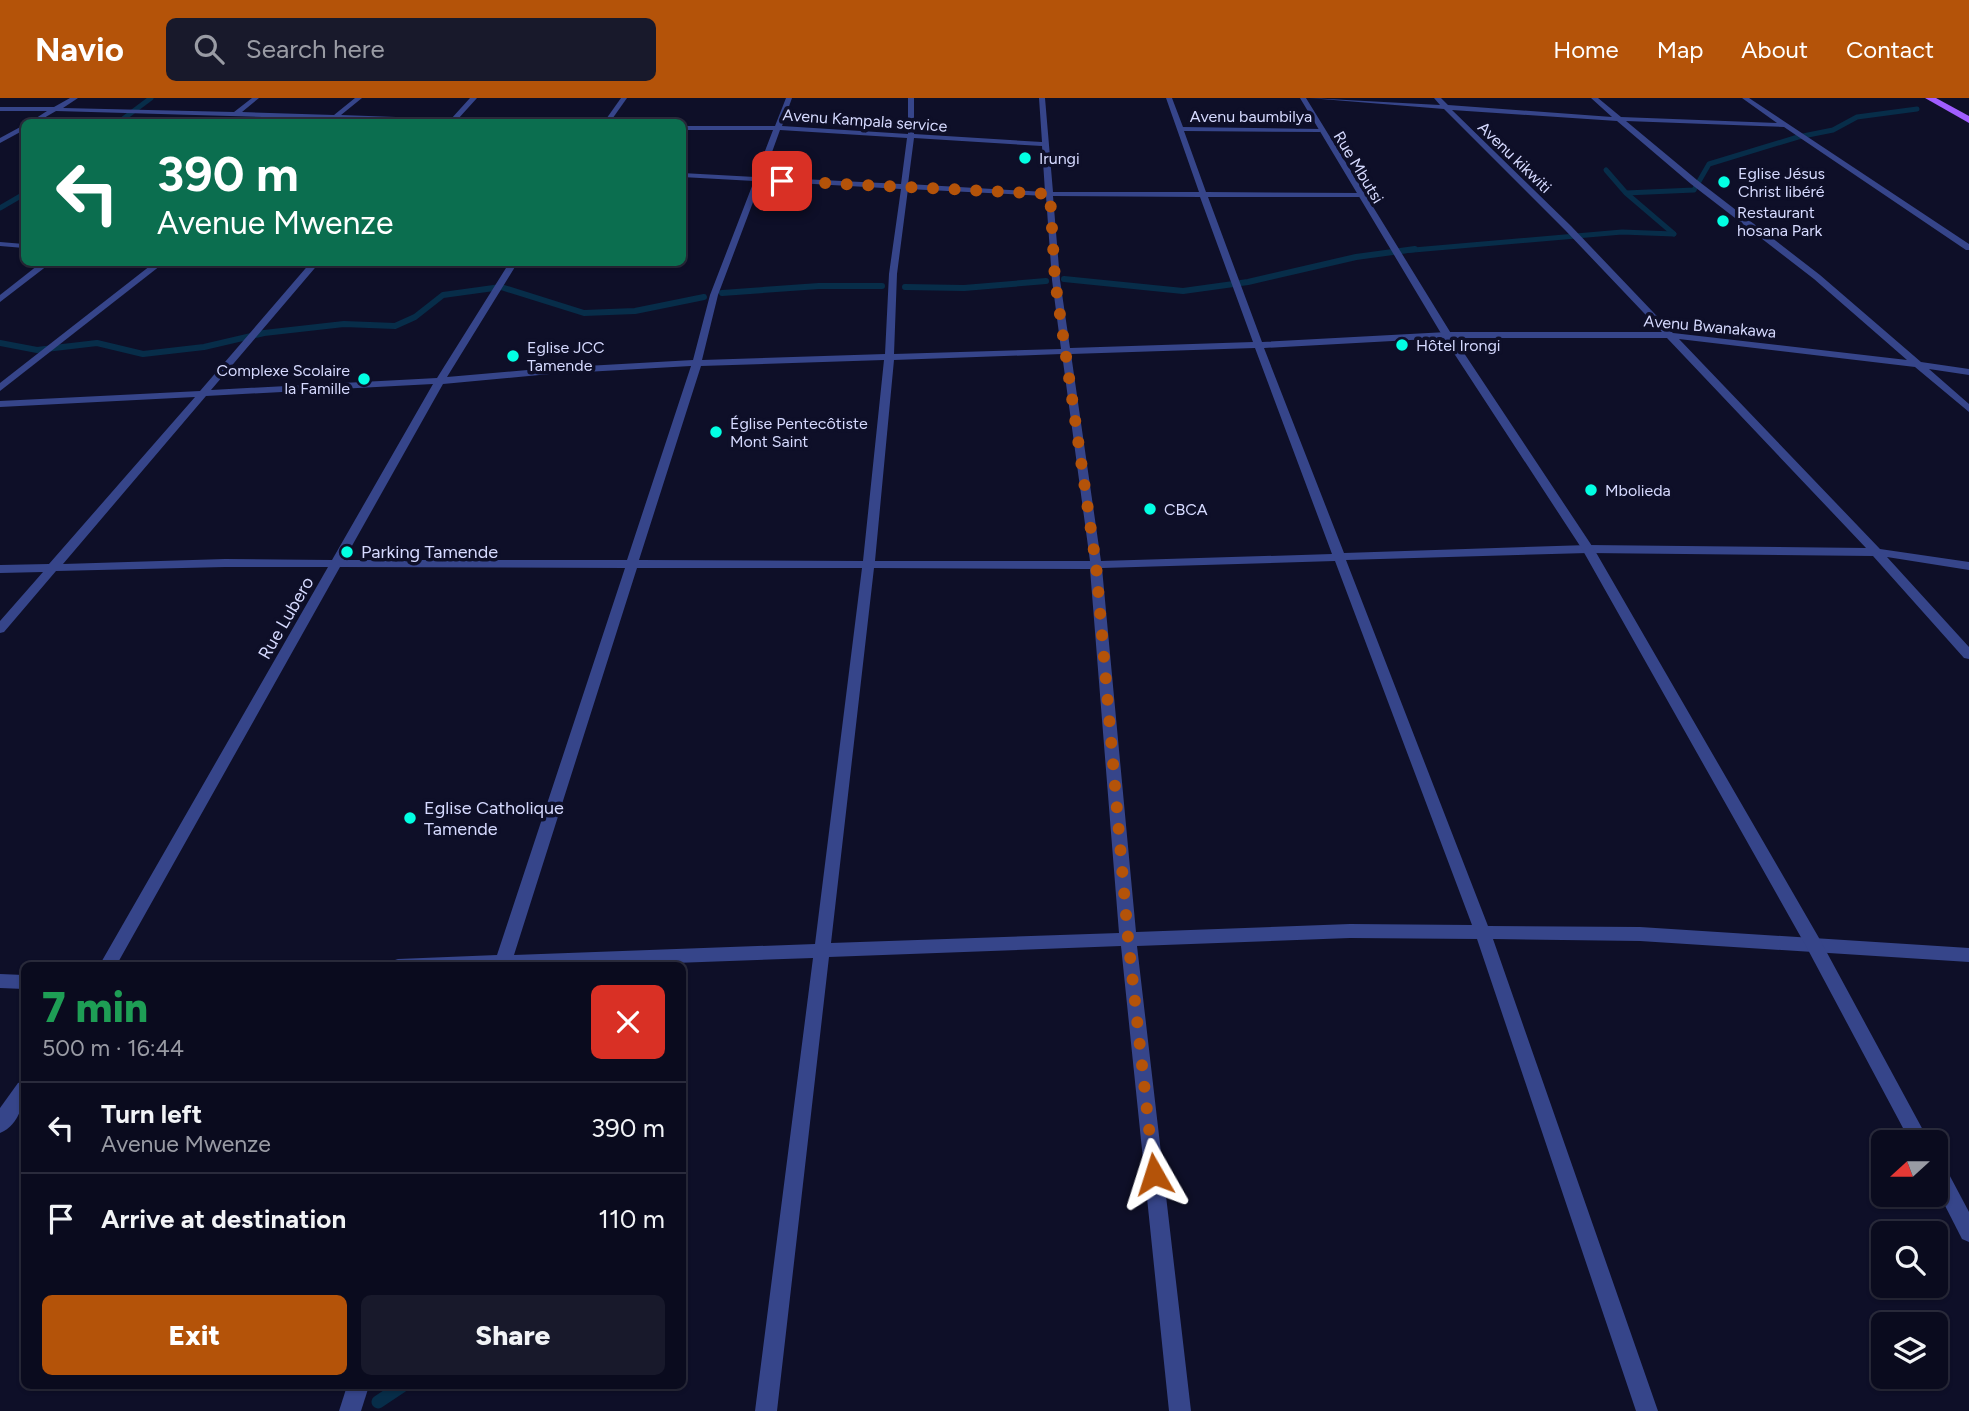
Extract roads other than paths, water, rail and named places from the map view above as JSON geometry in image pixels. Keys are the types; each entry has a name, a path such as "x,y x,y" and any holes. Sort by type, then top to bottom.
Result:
{"main road":[{"path":"1929,98 1969,120"}],"street":[{"path":"38,119 75,98"},
{"path":"231,119 257,98"},
{"path":"334,119 359,98"},
{"path":"456,119 474,98"},
{"path":"609,119 624,98"},
{"path":"503,962 697,363 714,295 789,98"},
{"path":"766,1411 869,562 889,358 893,274 911,137 911,98"},
{"path":"1042,98 1055,280 1096,565 1128,938 1180,1411"},
{"path":"1169,98 1235,284 1483,933 1647,1411"},
{"name":"Rue Mbutsi","path":"1303,98 1359,195 1447,335 1588,550 1813,943 1914,1130"},
{"path":"1312,98 1618,119 1788,125"},
{"name":"Avenu kikwiti","path":"1437,98 1442,106 1577,237 1667,335 1876,552 1969,655"},
{"path":"1594,98 1817,277 1969,409"},
{"path":"1745,98 1969,248"},
{"path":"0,109 126,110 317,119"},
{"name":"Avenu Kampala service","path":"686,128 778,128 1045,144"},
{"path":"0,141 21,129"},
{"name":"Avenu baumbilya","path":"1181,129 1320,130"},
{"path":"686,175 1050,194 1359,195"},
{"path":"0,244 21,246"},
{"path":"0,299 43,266"},
{"path":"0,388 156,266"},
{"path":"0,629 313,266"},
{"name":"Rue Lubero","path":"109,962 440,382 512,266"},
{"name":"Avenu Bwanakawa","path":"0,404 440,382 550,371 697,363 1260,345 1447,335 1667,335 1969,372"},
{"path":"0,569 225,563 630,566 869,562 1096,565 1588,550 1876,552 1969,566"},
{"path":"524,962 823,948 1350,931 1640,934 1969,955"},
{"path":"0,981 21,982"},
{"path":"0,1125 21,1094"},
{"path":"1948,1193 1969,1232"},
{"path":"350,1411 357,1389"}],"waterway":[{"path":"123,119 151,98"},
{"path":"1626,193 1694,190 1709,164 1798,137 1833,130 1857,117 1917,109"},
{"path":"1606,170 1626,193"},
{"path":"1402,251 1622,232 1674,234 1626,193"},
{"path":"0,208 21,196"},
{"path":"1064,279 1183,291 1248,282 1356,257 1415,249"},
{"path":"905,287 964,288 1046,281"},
{"path":"722,293 819,286 882,286"},
{"path":"0,343 37,350 97,343 143,354 204,347 264,333 344,324 395,326 415,317 443,295 501,287 584,313 635,311 704,297"},
{"path":"378,1402 398,1389"}],"place":[{"name":"Irungi","path":"1025,158"},
{"name":"Eglise Jésus Christ libéré","path":"1724,182"},
{"name":"Restaurant hosana Park","path":"1723,221"},
{"name":"Hôtel Irongi","path":"1402,345"},
{"name":"Eglise JCC Tamende","path":"513,356"},
{"name":"Complexe Scolaire la Famille","path":"364,379"},
{"name":"Église Pentecôtiste Mont Saint","path":"716,432"},
{"name":"Mbolieda","path":"1591,490"},
{"name":"CBCA","path":"1150,509"},
{"name":"Parking Tamende","path":"347,552"},
{"name":"Eglise Catholique Tamende","path":"410,818"}]}
